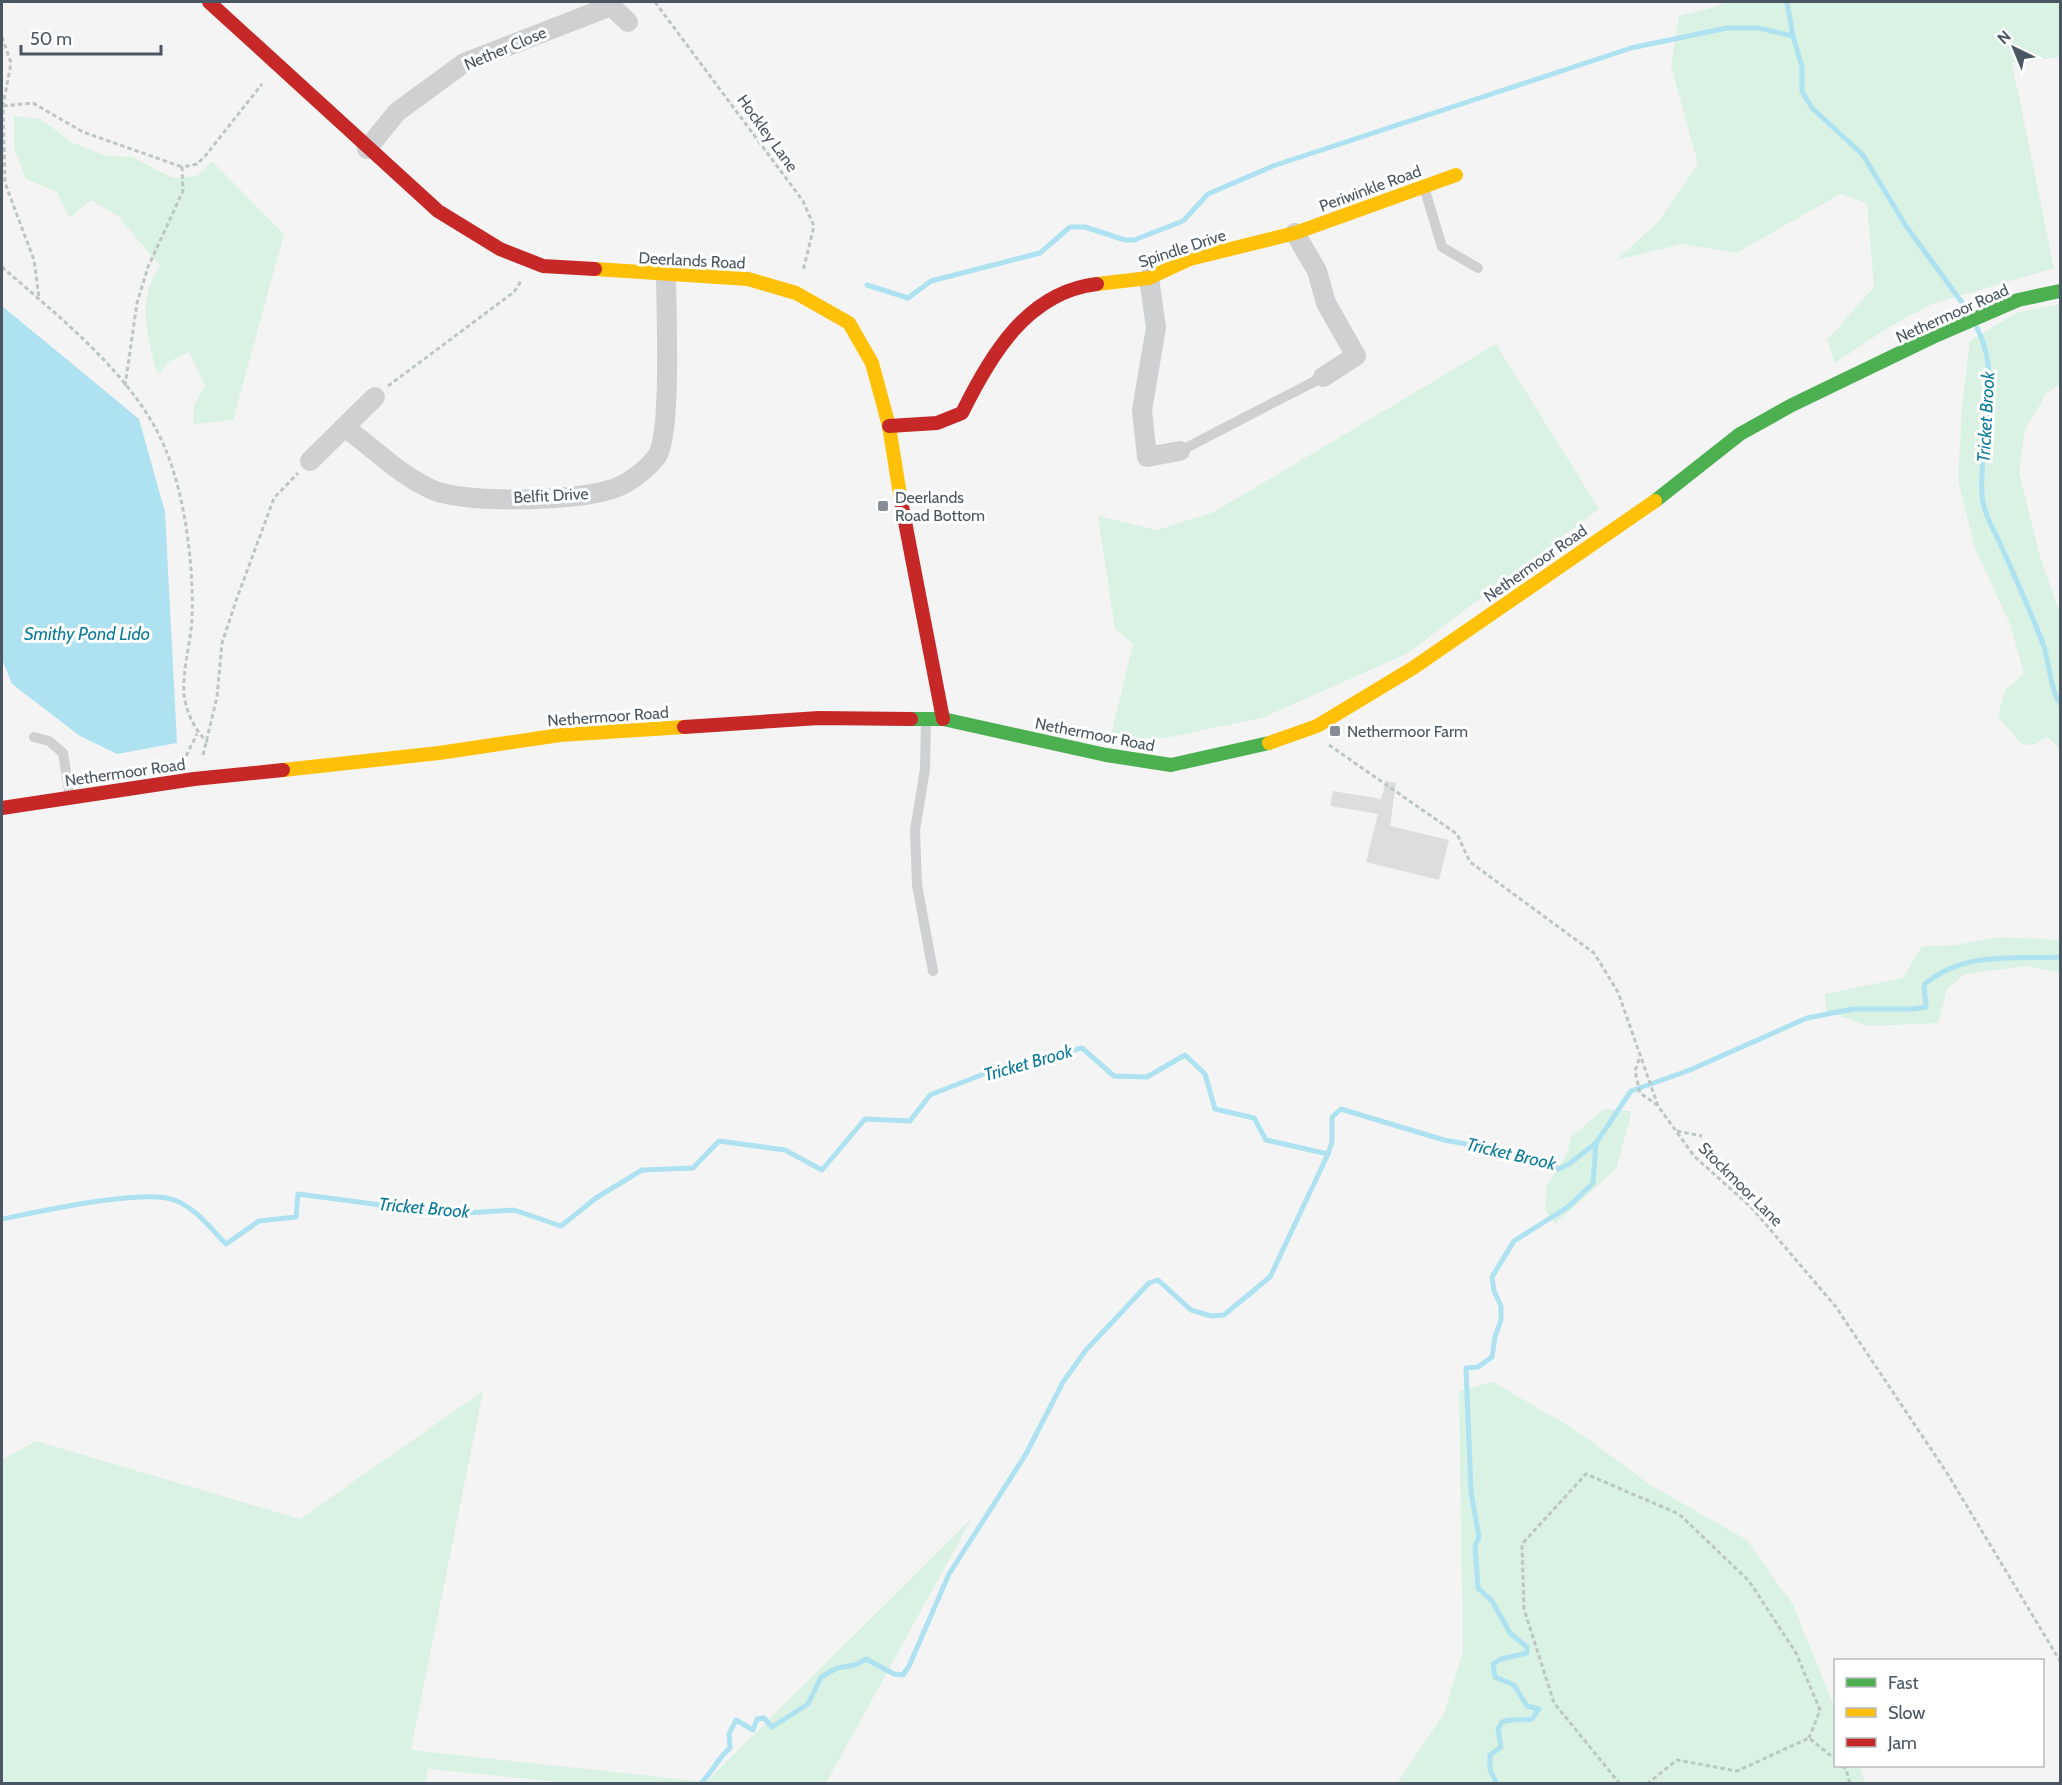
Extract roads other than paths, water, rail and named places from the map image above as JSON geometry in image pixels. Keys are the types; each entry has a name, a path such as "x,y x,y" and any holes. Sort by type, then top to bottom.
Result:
{"street":[{"name":"Deerlands Road","path":"209,2 278,63 367,149 438,211 500,249 543,266 748,279 796,292 849,323 872,363 889,426 914,576 943,719"},
{"name":"Nether Close","path":"367,149 397,112 464,63 610,4 628,22"},
{"name":"Periwinkle Road","path":"1295,233 1456,175"},
{"name":"Spindle Drive","path":"889,426 937,423 962,414 985,366 1015,327 1051,299 1090,285 1149,278 1190,259 1295,233"},
{"path":"1295,233 1317,271 1326,303 1356,356 1323,377"},
{"name":"Belfit Drive","path":"344,427 403,473 434,490 477,498 577,496 611,490 638,475 657,456 665,431 666,275"},
{"path":"1149,278 1156,328 1142,410 1147,457 1180,451"},
{"name":"Nethermoor Road","path":"2,808 194,779 439,753 560,735 819,718 943,719 1106,755 1170,765 1268,743 1317,726 1413,668 1660,497 1740,434 1792,405 1853,378 1937,335 2018,300 2061,291"},
{"path":"310,461 375,397"}],"lane":[{"path":"1424,186 1442,247 1478,268"},
{"path":"1180,451 1323,377"},
{"path":"926,719 925,769 915,830 917,885 933,971"},
{"path":"33,736 49,741 63,753 70,796"}],"water":[{"name":"Smithy Pond Lido","path":"2,306 139,419 165,512 177,743 117,754 80,736 12,684 2,659"}],"waterway":[{"name":"Tricket Brook","path":"1787,2 1802,67 1802,91 1812,108 1863,155 1906,226 1969,312"},
{"path":"867,285 908,298 931,281 1040,253 1070,227 1085,227 1125,240 1134,240 1183,221 1208,194 1273,166 1631,48 1727,28 1758,28 1793,36"},
{"name":"Tricket Brook","path":"1977,328 1985,348 1989,368 1982,474 1983,503 2046,653 2054,692 2060,703"},
{"name":"Tricket Brook","path":"2,1219 90,1202 159,1197 174,1200 189,1208 226,1244 259,1221 296,1217 298,1194 449,1214 514,1210 561,1226 596,1198 642,1170 693,1168 719,1141 785,1150 822,1170 865,1119 910,1121 930,1095 1004,1066 1082,1048 1114,1076 1147,1077 1185,1055 1205,1074 1215,1109 1254,1118 1266,1140 1328,1154 1332,1142 1332,1117 1341,1109 1444,1140 1538,1157 1559,1169 1596,1143 1631,1091 1690,1070 1807,1018 1853,1009 1926,1007 1924,985 1939,974 1971,962 2006,958 2060,957"},
{"path":"1497,1784 1490,1770 1490,1755 1501,1747 1498,1729 1502,1722 1532,1719 1539,1709 1527,1706 1514,1685 1495,1677 1493,1664 1501,1659 1527,1653 1527,1647 1510,1633 1492,1601 1478,1588 1475,1546 1479,1537 1471,1492 1466,1368 1478,1367 1492,1357 1495,1337 1501,1320 1501,1306 1494,1291 1492,1277 1514,1241 1568,1207 1593,1183 1596,1143"},
{"path":"700,1784 730,1748 729,1734 736,1720 753,1730 757,1719 764,1718 772,1727 808,1704 821,1677 837,1668 855,1665 866,1659 894,1674 903,1675 949,1574 1026,1454 1063,1382 1086,1350 1149,1283 1158,1280 1191,1310 1211,1316 1224,1315 1270,1277 1328,1154"}],"place":[{"name":"Deerlands Road Bottom","path":"883,506"},
{"name":"Nethermoor Farm","path":"1335,731"}]}
